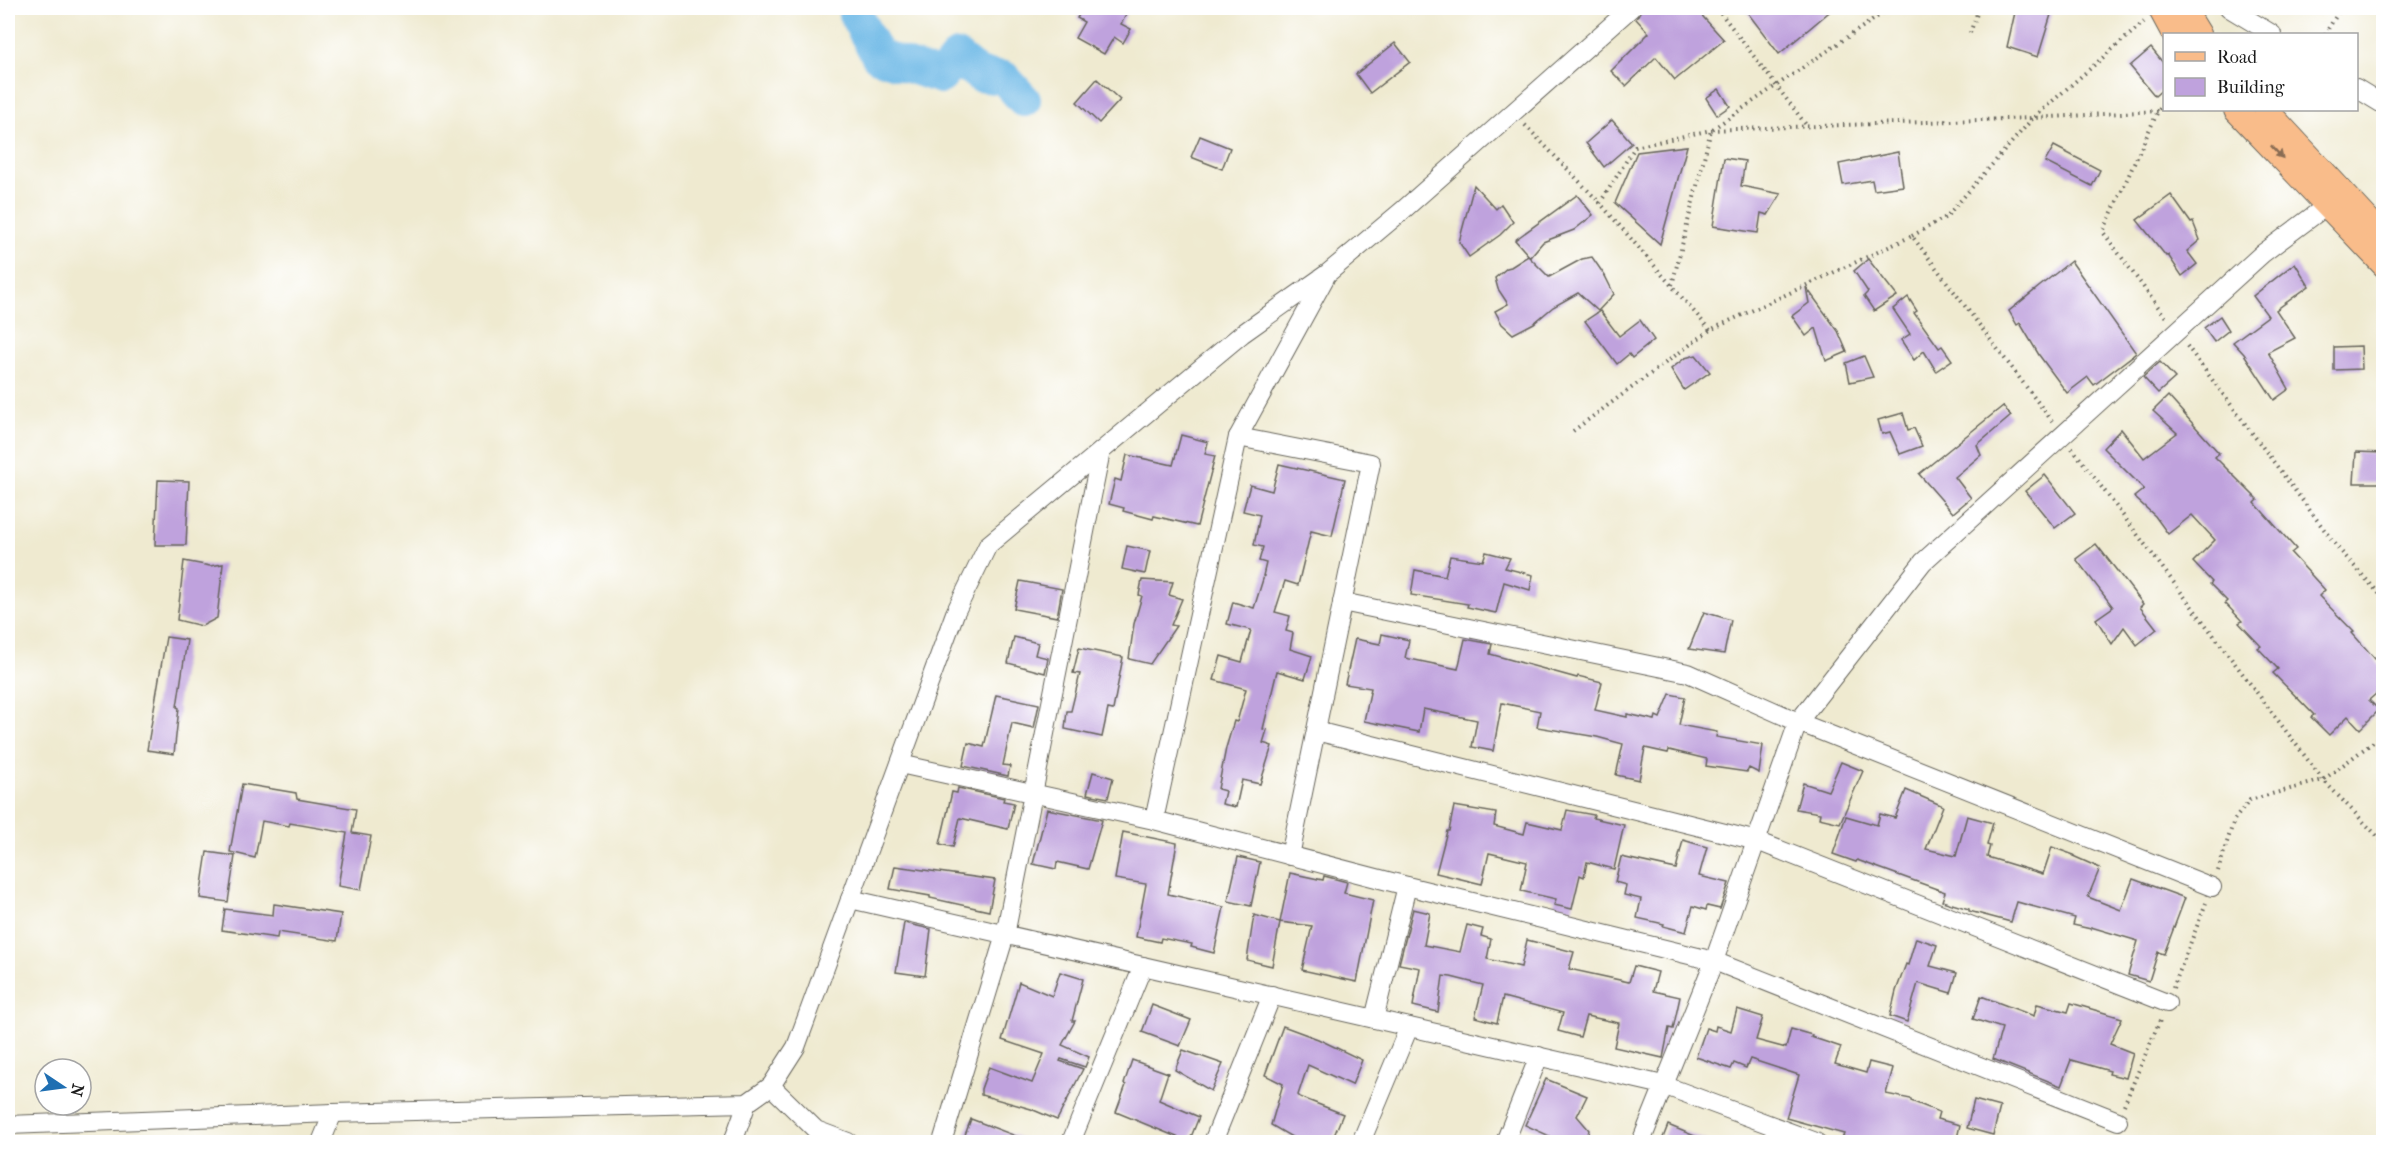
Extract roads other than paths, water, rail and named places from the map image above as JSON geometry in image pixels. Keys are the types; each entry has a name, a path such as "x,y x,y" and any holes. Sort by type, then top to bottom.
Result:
{"main road":[{"path":"2160,8 2173,33"},
{"path":"2183,8 2198,33"},
{"path":"2237,111 2335,199 2384,237"},
{"path":"2267,111 2384,265"}],"street":[{"path":"8,1125 333,1113 747,1103 771,1086 796,1047 955,613 988,545 1242,334 1328,273 1402,211 1630,8"},
{"path":"2229,8 2270,33"},
{"path":"2358,89 2384,105"},
{"path":"1641,1143 1714,961 1798,722 1923,562 2262,254 2335,199"},
{"path":"1154,820 1238,436 1328,273"},
{"path":"1238,436 1371,463 1290,856"},
{"path":"942,1143 1005,935 1101,451"},
{"path":"1342,602 1689,673 1798,722 2212,886"},
{"path":"1316,731 1757,841 2167,1003"},
{"path":"900,764 1154,820 1407,886 1714,961 2118,1121"},
{"path":"1374,1019 1407,886"},
{"path":"850,899 1664,1085 1780,1136 1816,1143"},
{"path":"1071,1143 1143,966"},
{"path":"1213,1143 1272,995"},
{"path":"1361,1143 1409,1027"},
{"path":"1505,1143 1539,1056"},
{"path":"771,1086 816,1130 848,1143"},
{"path":"733,1143 747,1103"},
{"path":"321,1143 333,1113"}],"waterway":[{"path":"857,8 855,14 878,56 941,77 957,57 979,75 1004,78 1024,100"}]}
